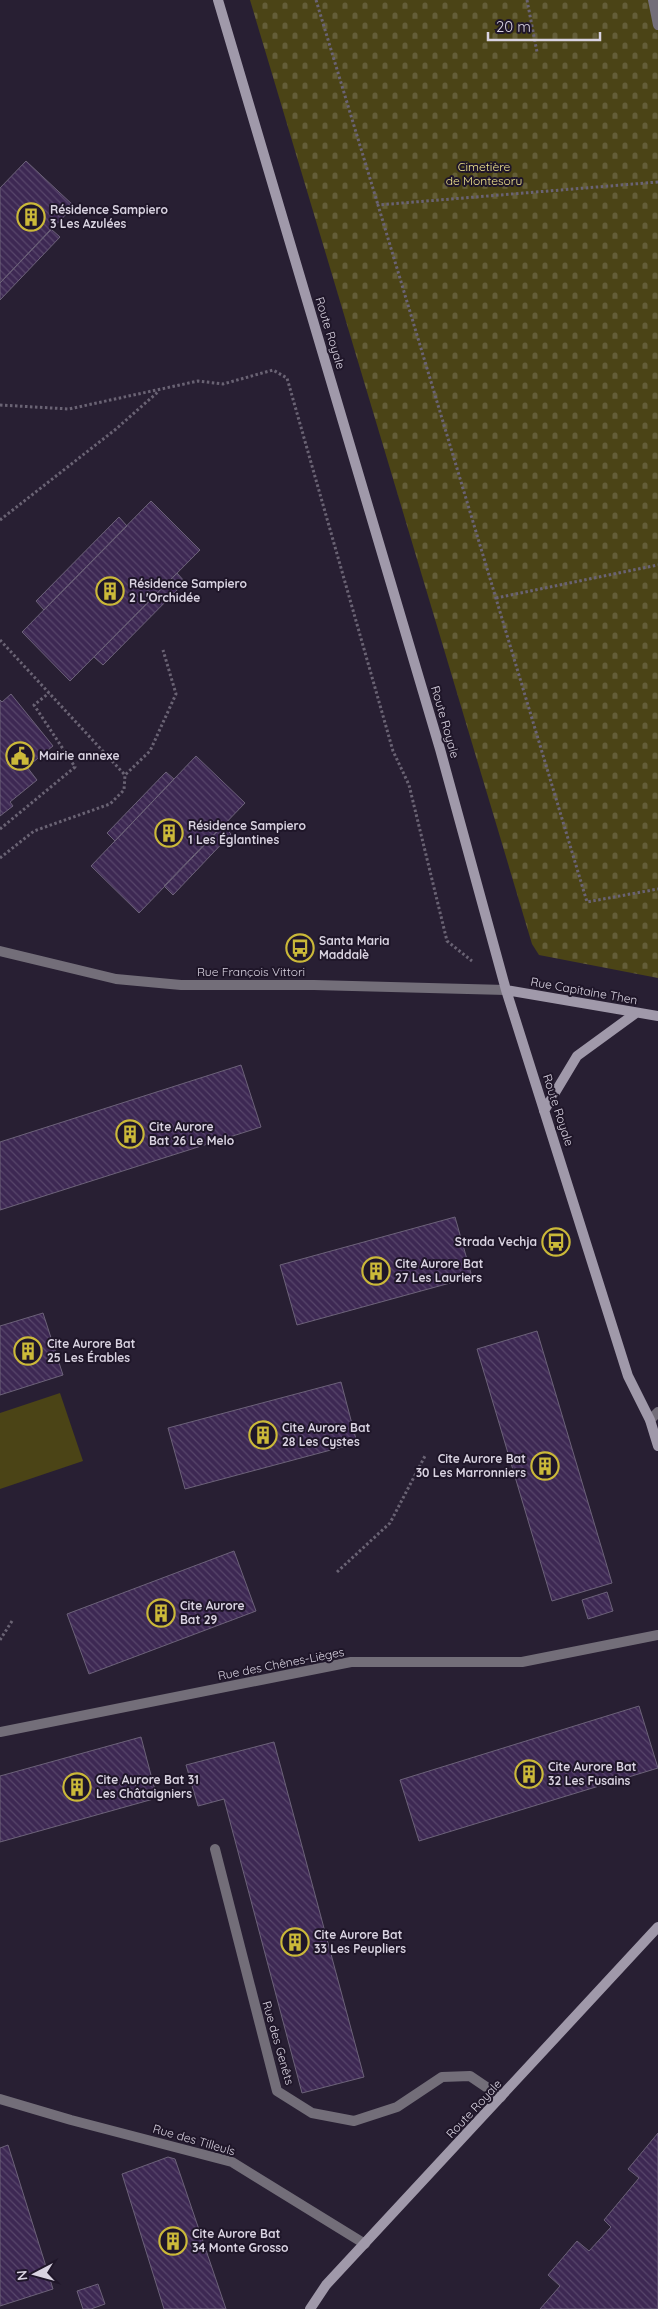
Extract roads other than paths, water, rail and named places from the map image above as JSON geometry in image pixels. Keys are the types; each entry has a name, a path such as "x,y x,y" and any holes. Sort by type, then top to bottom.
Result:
{"main road":[{"name":"Route Royale","path":"218,0 440,749 506,990 628,1376 654,1416 658,1446"},
{"name":"Rue Capitaine Then","path":"506,990 658,1016"},
{"path":"544,1111 577,1056 636,1012"},
{"name":"Route Royale","path":"310,2309 326,2285 658,1927"}],"street":[{"path":"653,0 658,26"},
{"name":"Rue François Vittori","path":"0,951 116,980 181,985 324,985 506,990"},
{"name":"Rue des Chênes-Lièges","path":"0,1732 352,1662 522,1662 658,1635"},
{"name":"Rue des Genêts","path":"215,1849 276,2092 312,2113 354,2121 397,2107 442,2077 470,2076 502,2097"},
{"name":"Rue des Tilleuls","path":"0,2099 71,2120 232,2162 365,2244"}],"place":[{"name":"Résidence Sampiero 3 Les Azulées","path":"31,217"},
{"name":"Résidence Sampiero 2 L'Orchidée","path":"110,591"},
{"name":"Mairie annexe","path":"20,756"},
{"name":"Résidence Sampiero 1 Les Églantines","path":"169,833"},
{"name":"Santa Maria Maddalè","path":"300,948"},
{"name":"Cite Aurore Bat 26 Le Melo","path":"130,1134"},
{"name":"Strada Vechja","path":"556,1242"},
{"name":"Cite Aurore Bat 27 Les Lauriers","path":"376,1271"},
{"name":"Cite Aurore Bat 25 Les Érables","path":"28,1351"},
{"name":"Cite Aurore Bat 28 Les Cystes","path":"263,1435"},
{"name":"Cite Aurore Bat 30 Les Marronniers","path":"545,1466"},
{"name":"Cite Aurore Bat 29","path":"161,1613"},
{"name":"Cite Aurore Bat 32 Les Fusains","path":"529,1774"},
{"name":"Cite Aurore Bat 31 Les Châtaigniers","path":"77,1787"},
{"name":"Cite Aurore Bat 33 Les Peupliers","path":"295,1942"},
{"name":"Cite Aurore Bat 34 Monte Grosso","path":"173,2241"}],"park label":[{"name":"Cimetière de Montesoru","path":"484,174"}]}
